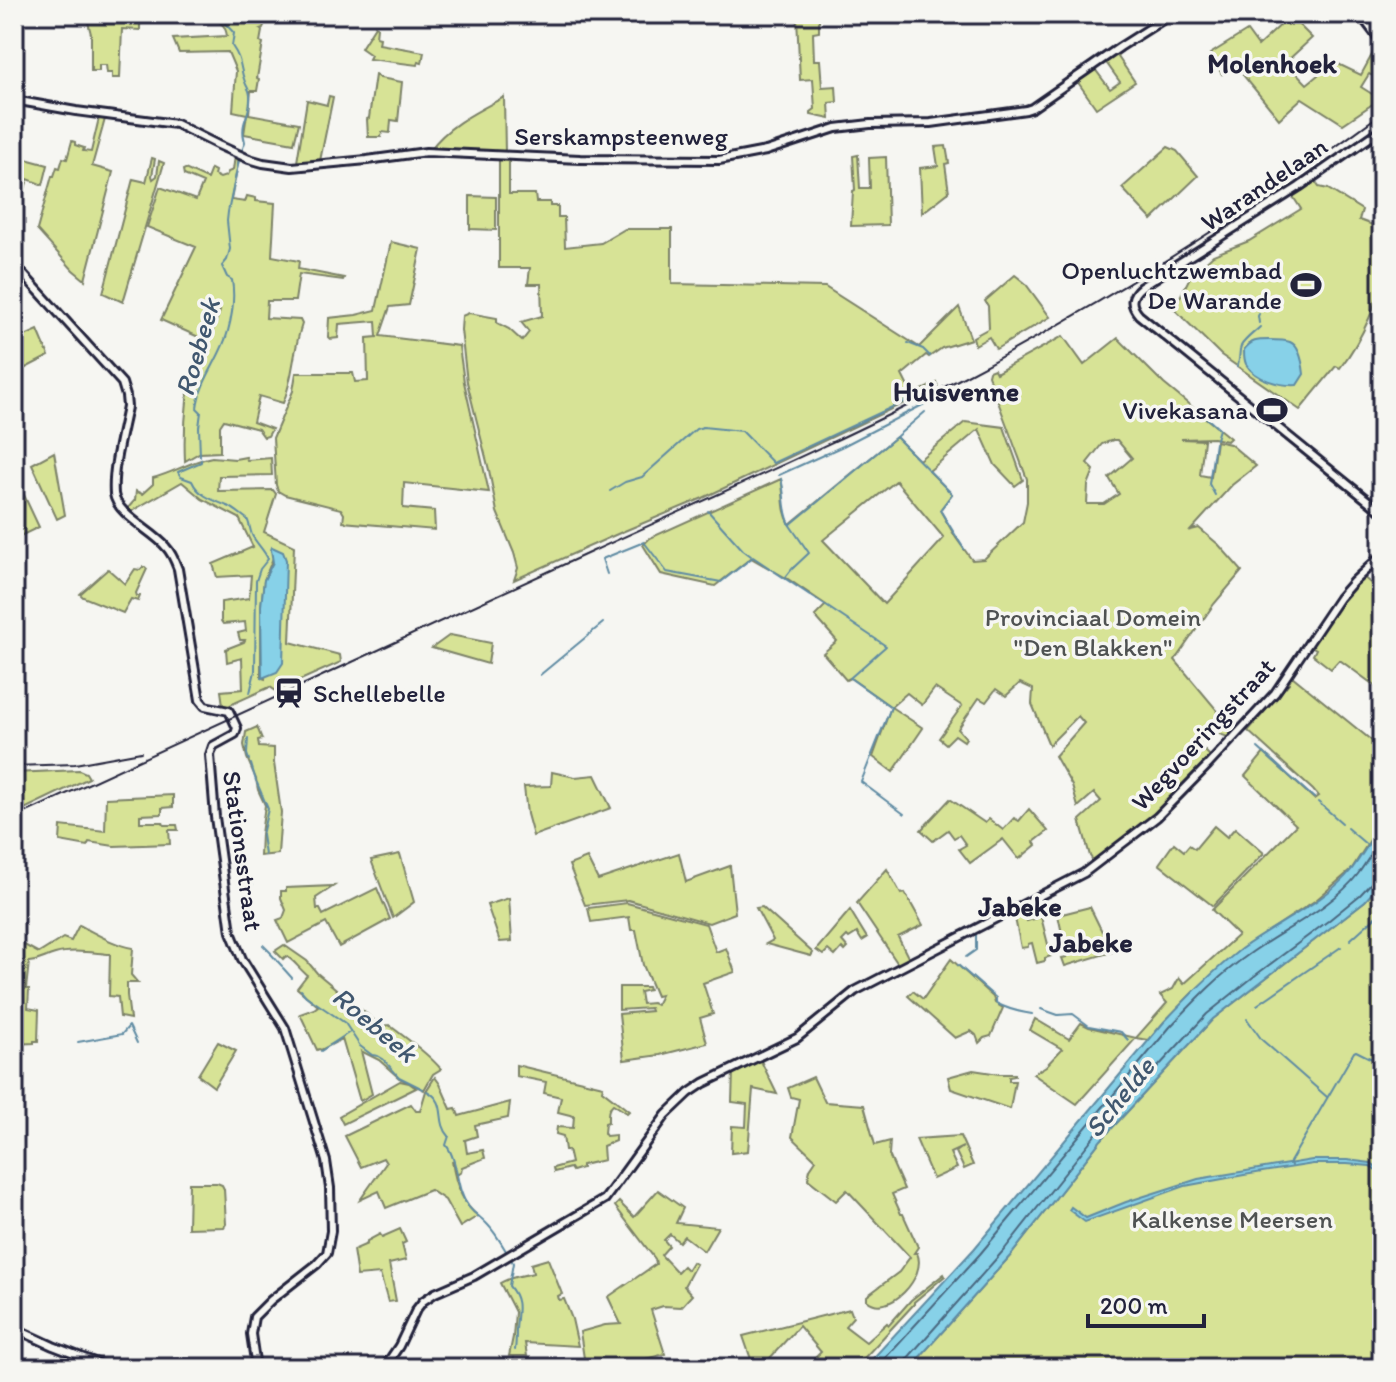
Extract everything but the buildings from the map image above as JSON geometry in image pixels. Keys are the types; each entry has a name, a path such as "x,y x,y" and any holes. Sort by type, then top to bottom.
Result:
{"street":[{"name":"Serskampsteenweg","path":"14,100 176,124 249,159 292,167 419,152 580,159 719,160 766,151 843,126 931,123 1026,110 1172,14"},
{"path":"1360,14 1382,43"},
{"path":"1366,14 1382,35"},
{"name":"Warandelaan","path":"1382,129 1299,187 1141,287 1132,300 1133,308 1139,315 1382,512"},
{"name":"Stationsstraat","path":"14,264 122,383 127,407 115,471 114,495 124,511 166,546 175,561 200,700 205,706 229,711 237,726 236,733 213,746 210,755 213,803 231,932 237,949 285,1028 326,1161 331,1212 329,1249 321,1261 254,1317 251,1334 256,1368"},
{"name":"Wegvoeringstraat","path":"384,1368 423,1301 474,1276 605,1199 666,1115 689,1093 797,1038 855,991 1084,873 1105,858 1168,806 1265,704 1290,673 1339,598 1382,555"},
{"path":"14,1328 110,1368"}],"green space":[{"path":"86,14 147,14 146,22 140,24 140,30 122,29 120,78 112,78 112,73 107,73 106,65 99,65 99,71 91,71 91,34"},
{"path":"191,14 275,14 260,29 260,42 263,43 259,79 257,91 251,91 249,114 299,123 294,143 244,134 247,114 233,111 236,71 228,52 179,53 173,39 227,36 219,22"},
{"path":"797,17 819,17 819,32 813,33 814,60 820,60 822,87 836,86 837,102 829,103 830,119 811,115 815,109 813,79 800,80"},
{"path":"1286,20 1296,22 1312,38 1286,62 1307,84 1334,62 1361,75 1373,53 1382,64 1373,76 1369,74 1361,87 1380,99 1343,124 1302,98 1279,119 1235,65 1222,74 1210,54 1247,31 1258,46"},
{"path":"375,26 379,44 424,52 422,63 369,59 371,55 361,48"},
{"path":"1116,54 1135,82 1096,108 1077,81 1094,68 1110,89 1120,82 1105,61"},
{"path":"375,75 402,82 398,121 391,120 390,133 382,132 381,137 368,137 367,119"},
{"path":"329,96 333,97 320,161 297,162 307,100 327,105"},
{"path":"504,97 505,153 430,150 454,126"},
{"path":"99,118 105,119 92,166 113,172 85,280 37,230 52,176 57,167 60,168 63,158 67,159 72,141 84,148 83,151 91,152"},
{"path":"946,146 949,192 922,213 920,168 938,166 935,147"},
{"path":"1168,147 1177,151 1198,176 1152,220 1122,188"},
{"path":"858,155 860,188 870,188 869,158 886,157 888,225 851,226 855,190 853,156"},
{"path":"235,156 239,159 231,200 245,202 247,196 256,198 256,201 275,203 272,256 299,261 298,269 344,278 299,274 295,301 267,301 266,318 300,320 302,324 283,403 259,396 253,422 272,429 268,436 264,437 258,429 224,420 220,426 220,452 199,453 185,461 186,414 195,355 199,339 206,342 220,311 211,309 203,339 161,320 196,247 147,227 160,187 196,200 203,183 184,175 183,170 207,179 211,169 220,178 233,170"},
{"path":"22,158 48,165 43,185 28,179 20,205 15,187"},
{"path":"152,158 155,159 153,179 157,176 159,161 164,163 123,302 103,293 133,179 146,182"},
{"path":"499,160 509,160 509,194 535,194 536,202 550,202 550,206 558,206 558,217 564,217 565,247 601,243 625,229 672,229 672,284 825,287 919,347 959,307 971,339 942,348 929,357 926,355 902,375 912,395 937,383 938,387 703,498 514,580 518,568 497,512 467,382 461,330 462,316 469,313 497,318 497,323 522,341 529,332 521,322 542,316 541,284 528,284 530,268 499,268"},
{"path":"1314,180 1319,187 1328,189 1362,210 1359,220 1373,225 1382,275 1375,304 1355,345 1340,368 1336,366 1300,410 1221,355 1174,309 1191,275 1213,255 1249,241 1301,209 1292,195"},
{"path":"470,196 496,197 496,230 470,229"},
{"path":"391,242 421,249 409,305 390,307 380,336 459,346 489,492 404,483 403,508 434,511 435,530 343,522 341,509 285,495 278,491 276,485 273,438 293,391 296,373 353,373 355,382 368,381 367,338 377,337 376,321 339,324 338,338 330,339 329,318 376,310"},
{"path":"1015,275 1025,283 1050,317 996,349 989,337 975,345 973,337 989,328 985,301"},
{"path":"38,330 49,356 14,374 14,341"},
{"name":"Provinciaal Domein \"Den Blakken\"","path":"1063,336 1084,365 1118,338 1164,384 1230,438 1227,441 1213,438 1181,439 1204,440 1200,475 1211,477 1216,441 1230,444 1256,466 1232,485 1191,530 1199,528 1242,571 1214,604 1175,660 1236,733 1229,738 1212,733 1205,736 1199,743 1212,758 1166,804 1095,863 1090,856 1080,820 1101,801 1094,793 1078,807 1072,786 1055,756 1084,723 1078,716 1049,745 1032,704 1033,689 1020,683 1006,696 996,689 986,702 979,698 958,729 966,738 964,741 955,735 946,744 939,738 962,706 935,688 922,705 907,693 891,707 850,678 846,680 823,653 837,641 815,616 826,605 751,558 715,586 661,574 643,545 650,538 781,479 784,508 790,524 896,437 919,460 965,422 1004,427 1023,480 1015,486 995,465 979,429 929,471 952,494 940,510 956,538 972,560 984,559 1023,522 1027,502 1027,479 989,371 994,369 996,373","holes":["1117,440 1132,458 1109,478 1119,494 1104,504 1087,504 1088,485 1094,470 1087,463 1102,444","896,481 944,538 884,604 823,540"]},
{"path":"54,452 65,515 57,519 32,464"},
{"path":"271,458 272,475 219,476 218,491 273,490 276,494 264,532 294,546 290,642 340,655 341,662 276,691 270,687 228,706 223,705 221,691 243,689 242,658 227,662 226,649 244,642 238,633 246,631 245,622 223,624 221,602 249,598 251,575 217,577 213,564 253,547 239,518 202,499 182,482 130,512 127,509 135,500 136,491 142,494 153,484 153,478 204,459","holes":["273,558 265,679 261,677 261,606 264,580"]},
{"path":"14,477 39,527 14,539"},
{"path":"108,569 125,584 135,569 147,569 136,593 140,596 138,601 131,599 123,613 80,594"},
{"path":"1362,576 1374,586 1382,586 1382,691 1341,661 1331,669 1313,655 1316,649 1311,646 1326,621"},
{"path":"450,635 491,643 488,664 432,648"},
{"path":"1292,676 1382,749 1382,821 1351,870 1316,900 1240,950 1194,991 1149,1040 1136,1038 1167,1003 1160,995 1173,989 1179,978 1184,984 1238,935 1212,910 1296,825 1245,776 1264,753 1314,799 1318,796 1248,731"},
{"path":"891,707 923,728 893,772 873,757"},
{"path":"257,727 262,739 258,740 259,747 274,748 281,812 278,854 260,856 265,805 244,745 246,732"},
{"path":"79,770 89,778 14,814 14,773"},
{"path":"552,772 575,777 595,775 611,808 533,836 524,787 551,786"},
{"path":"173,795 173,807 162,808 162,814 140,815 140,822 177,825 178,830 169,830 170,844 114,846 89,842 87,846 60,841 61,826 105,831 106,798"},
{"path":"950,799 985,823 989,819 1003,830 1014,818 1019,821 1029,809 1048,831 1019,859 1003,839 970,863 959,849 966,845 959,835 954,838 948,830 933,841 921,830"},
{"path":"1214,826 1227,837 1235,828 1264,853 1213,906 1159,864 1174,843 1184,851 1189,845 1195,849"},
{"path":"679,853 686,882 730,866 735,913 709,923 628,900 585,905 569,865 587,858 598,880"},
{"path":"400,854 414,902 393,918 371,860"},
{"path":"887,869 923,925 898,937 909,959 898,964 857,903"},
{"name":"Kalkense Meersen","path":"1382,882 1382,1368 910,1368 1011,1255 1101,1140 1213,1019 1365,901"},
{"path":"334,886 316,898 317,909 323,915 377,888 390,919 339,947 326,923 288,943 277,920 283,918 286,910 281,891 286,891 286,888"},
{"path":"509,898 512,941 500,942 487,905"},
{"path":"627,903 706,924 716,952 726,948 735,972 703,983 713,1014 700,1018 707,1043 624,1060 619,1014 651,1011 650,1008 619,1010 619,987 648,987 649,990 640,992 642,1004 656,1005 661,995 656,996 643,965 636,930 631,930 629,917 591,922 588,908"},
{"path":"762,907 813,953 811,956 766,944 773,940 756,908"},
{"path":"1090,907 1112,952 1065,966 1062,958 1067,957 1058,915"},
{"path":"1024,908 1027,921 1041,917 1051,956 1045,961 1037,963 1032,943 1021,948 1014,913"},
{"path":"850,910 867,938 862,941 857,933 849,938 847,936 842,941 848,948 845,951 842,948 835,956 828,950 823,955 816,950"},
{"path":"79,925 112,942 133,948 131,975 138,983 127,983 130,1019 120,1017 118,997 109,996 110,954 82,952 51,955 29,962 26,989 29,989 28,1008 39,1010 38,1041 14,1044 14,935 15,940 39,953 63,938 71,941"},
{"path":"284,945 307,961 375,1021 383,1026 389,1025 441,1069 433,1074 424,1090 399,1078 379,1060 361,1051 372,1094 360,1101 342,1039 317,1050 300,1014 318,1006 297,988 307,975 289,957 283,959 275,951"},
{"path":"951,959 1003,1008 991,1036 979,1043 971,1031 955,1038 908,996 913,991 923,999"},
{"path":"1035,1019 1069,1039 1081,1023 1136,1038 1077,1104 1033,1074 1046,1066 1062,1049 1030,1030"},
{"path":"218,1042 236,1051 214,1087 198,1075"},
{"path":"759,1060 777,1094 753,1089 748,1151 731,1153 732,1126 746,1127 747,1104 732,1102 733,1072"},
{"path":"516,1065 603,1086 602,1090 629,1111 627,1113 613,1104 610,1108 604,1133 606,1136 615,1135 615,1141 603,1146 604,1160 582,1165 582,1168 572,1171 570,1168 554,1172 553,1168 571,1163 563,1136 556,1134 557,1127 573,1128 574,1116 558,1112 561,1097 544,1093 546,1082 516,1076"},
{"path":"973,1070 1015,1074 1009,1077 1009,1081 1015,1081 1010,1109 951,1089 948,1077"},
{"path":"435,1077 451,1109 456,1108 459,1116 510,1102 508,1118 475,1125 477,1136 465,1140 467,1153 483,1150 485,1158 462,1167 457,1175 452,1161 460,1192 478,1216 460,1227 445,1200 430,1190 386,1208 379,1191 360,1200 386,1163 383,1158 361,1167 345,1136 411,1104 416,1111 420,1111 426,1091"},
{"path":"813,1077 825,1102 864,1105 875,1145 890,1141 889,1155 904,1189 892,1194 918,1247 914,1253 917,1253 919,1262 912,1283 895,1300 885,1304 867,1300 867,1296 899,1272 910,1257 847,1190 836,1201 808,1179 816,1160 792,1137 799,1099 791,1097 788,1088"},
{"path":"400,1081 416,1088 343,1124 339,1116"},
{"path":"960,1136 973,1165 964,1169 956,1152 963,1147 950,1153 957,1168 933,1179 916,1139"},
{"path":"189,1183 222,1185 224,1227 188,1228"},
{"path":"658,1190 683,1208 676,1223 718,1227 704,1251 684,1236 679,1242 670,1234 664,1240 669,1246 661,1255 677,1272 683,1266 687,1270 692,1262 696,1264 684,1286 692,1295 681,1307 663,1306 651,1310 665,1354 626,1364 585,1365 580,1332 621,1324 608,1297 656,1264 615,1206 619,1202 634,1217"},
{"path":"400,1229 406,1242 402,1244 406,1260 389,1264 396,1301 388,1302 380,1274 357,1276 353,1250 380,1234 382,1237"},
{"path":"548,1259 562,1294 558,1296 559,1300 564,1299 572,1319 578,1346 525,1343 527,1356 509,1356 515,1312 500,1283 533,1273 531,1264"},
{"path":"944,1274 914,1302 855,1368 805,1368 821,1352 799,1326 761,1368 754,1368 743,1336 850,1309 853,1317 845,1326 866,1342"}],"water":[{"path":"1269,340 1288,341 1296,347 1304,374 1297,385 1269,381 1250,370 1246,364 1244,350 1249,344"},
{"path":"272,547 283,552 286,560 283,663 277,672 262,678 261,606 264,580 273,562"},
{"name":"Schelde","path":"1382,821 1382,882 1365,901 1213,1019 1101,1140 1011,1255 910,1368 864,1368 974,1249 1164,1022 1241,949 1341,881"},
{"path":"1312,1160 1371,1163 1382,1174 1370,1166 1313,1164 1185,1186 1085,1222 1069,1210 1071,1207 1086,1218 1198,1179"}],"waterway":[{"name":"Roebeek","path":"194,14 221,19 234,33 232,46 250,96 242,151"},
{"name":"Roebeek","path":"200,456 199,398 225,341 232,312 232,280 222,266 230,249 227,221 239,160"},
{"path":"1259,314 1259,323"},
{"path":"1237,366 1241,346 1260,327"},
{"path":"908,343 923,349 930,356"},
{"path":"610,491 642,477 696,429 742,431 773,463 937,386"},
{"path":"779,475 938,397"},
{"path":"1198,410 1219,429 1216,439"},
{"path":"897,436 925,412"},
{"path":"781,479 790,525 896,437 952,494 940,510 964,549"},
{"path":"1215,443 1209,484 1215,495"},
{"name":"Roebeek","path":"201,460 178,472 181,477 192,481 203,495 232,508 247,519 253,537 268,559 256,581 255,671 250,693"},
{"path":"708,511 751,556"},
{"path":"785,578 809,553 789,524"},
{"path":"607,574 602,559 644,542 667,572 721,582 753,557 886,646 850,678 891,707 861,782 904,814"},
{"path":"540,675 603,623"},
{"name":"Roebeek","path":"248,738 249,760"},
{"path":"1258,748 1314,798"},
{"name":"Roebeek","path":"251,764 256,781"},
{"name":"Roebeek","path":"257,783 268,809 262,835 265,855"},
{"path":"1318,802 1342,823"},
{"path":"1347,828 1367,845"},
{"name":"Roebeek","path":"250,905 253,878"},
{"name":"Roebeek","path":"250,906 250,911"},
{"path":"1350,940 1382,911"},
{"name":"Roebeek","path":"250,913 252,927"},
{"path":"966,957 976,950 976,932"},
{"name":"Roebeek","path":"263,945 271,953"},
{"path":"1257,1005 1341,947"},
{"name":"Roebeek","path":"271,954 282,966"},
{"path":"958,965 996,998 996,1003 1032,1014"},
{"name":"Roebeek","path":"283,968 292,978"},
{"name":"Roebeek","path":"301,990 345,1023 360,1046 383,1059 399,1077 423,1089"},
{"path":"1041,1009 1058,1015 1073,1014 1089,1026 1121,1032 1128,1040"},
{"path":"1247,1019 1262,1040 1327,1097"},
{"path":"78,1042 122,1034 129,1026 137,1043"},
{"path":"321,1051 350,1032"},
{"path":"14,1044 19,1044"},
{"path":"1291,1166 1290,1162 1354,1052 1382,1064"},
{"name":"Roebeek","path":"427,1091 440,1106 449,1136 446,1145 464,1199 506,1251"},
{"name":"Roebeek","path":"511,1259 509,1286 518,1307 515,1350"}],"railway":[{"path":"14,818 820,448 956,381 1174,255 1382,113"},
{"path":"14,766 75,764 141,752"}],"place":[{"name":"Openluchtzwembad De Warande","path":"1306,285"},
{"name":"Vivekasana","path":"1272,410"},
{"name":"Schellebelle","path":"289,693"}],"district":[{"name":"Molenhoek","path":"1272,63"},
{"name":"Huisvenne","path":"956,391"},
{"name":"Jabeke","path":"1020,906"},
{"name":"Jabeke","path":"1091,942"}]}
